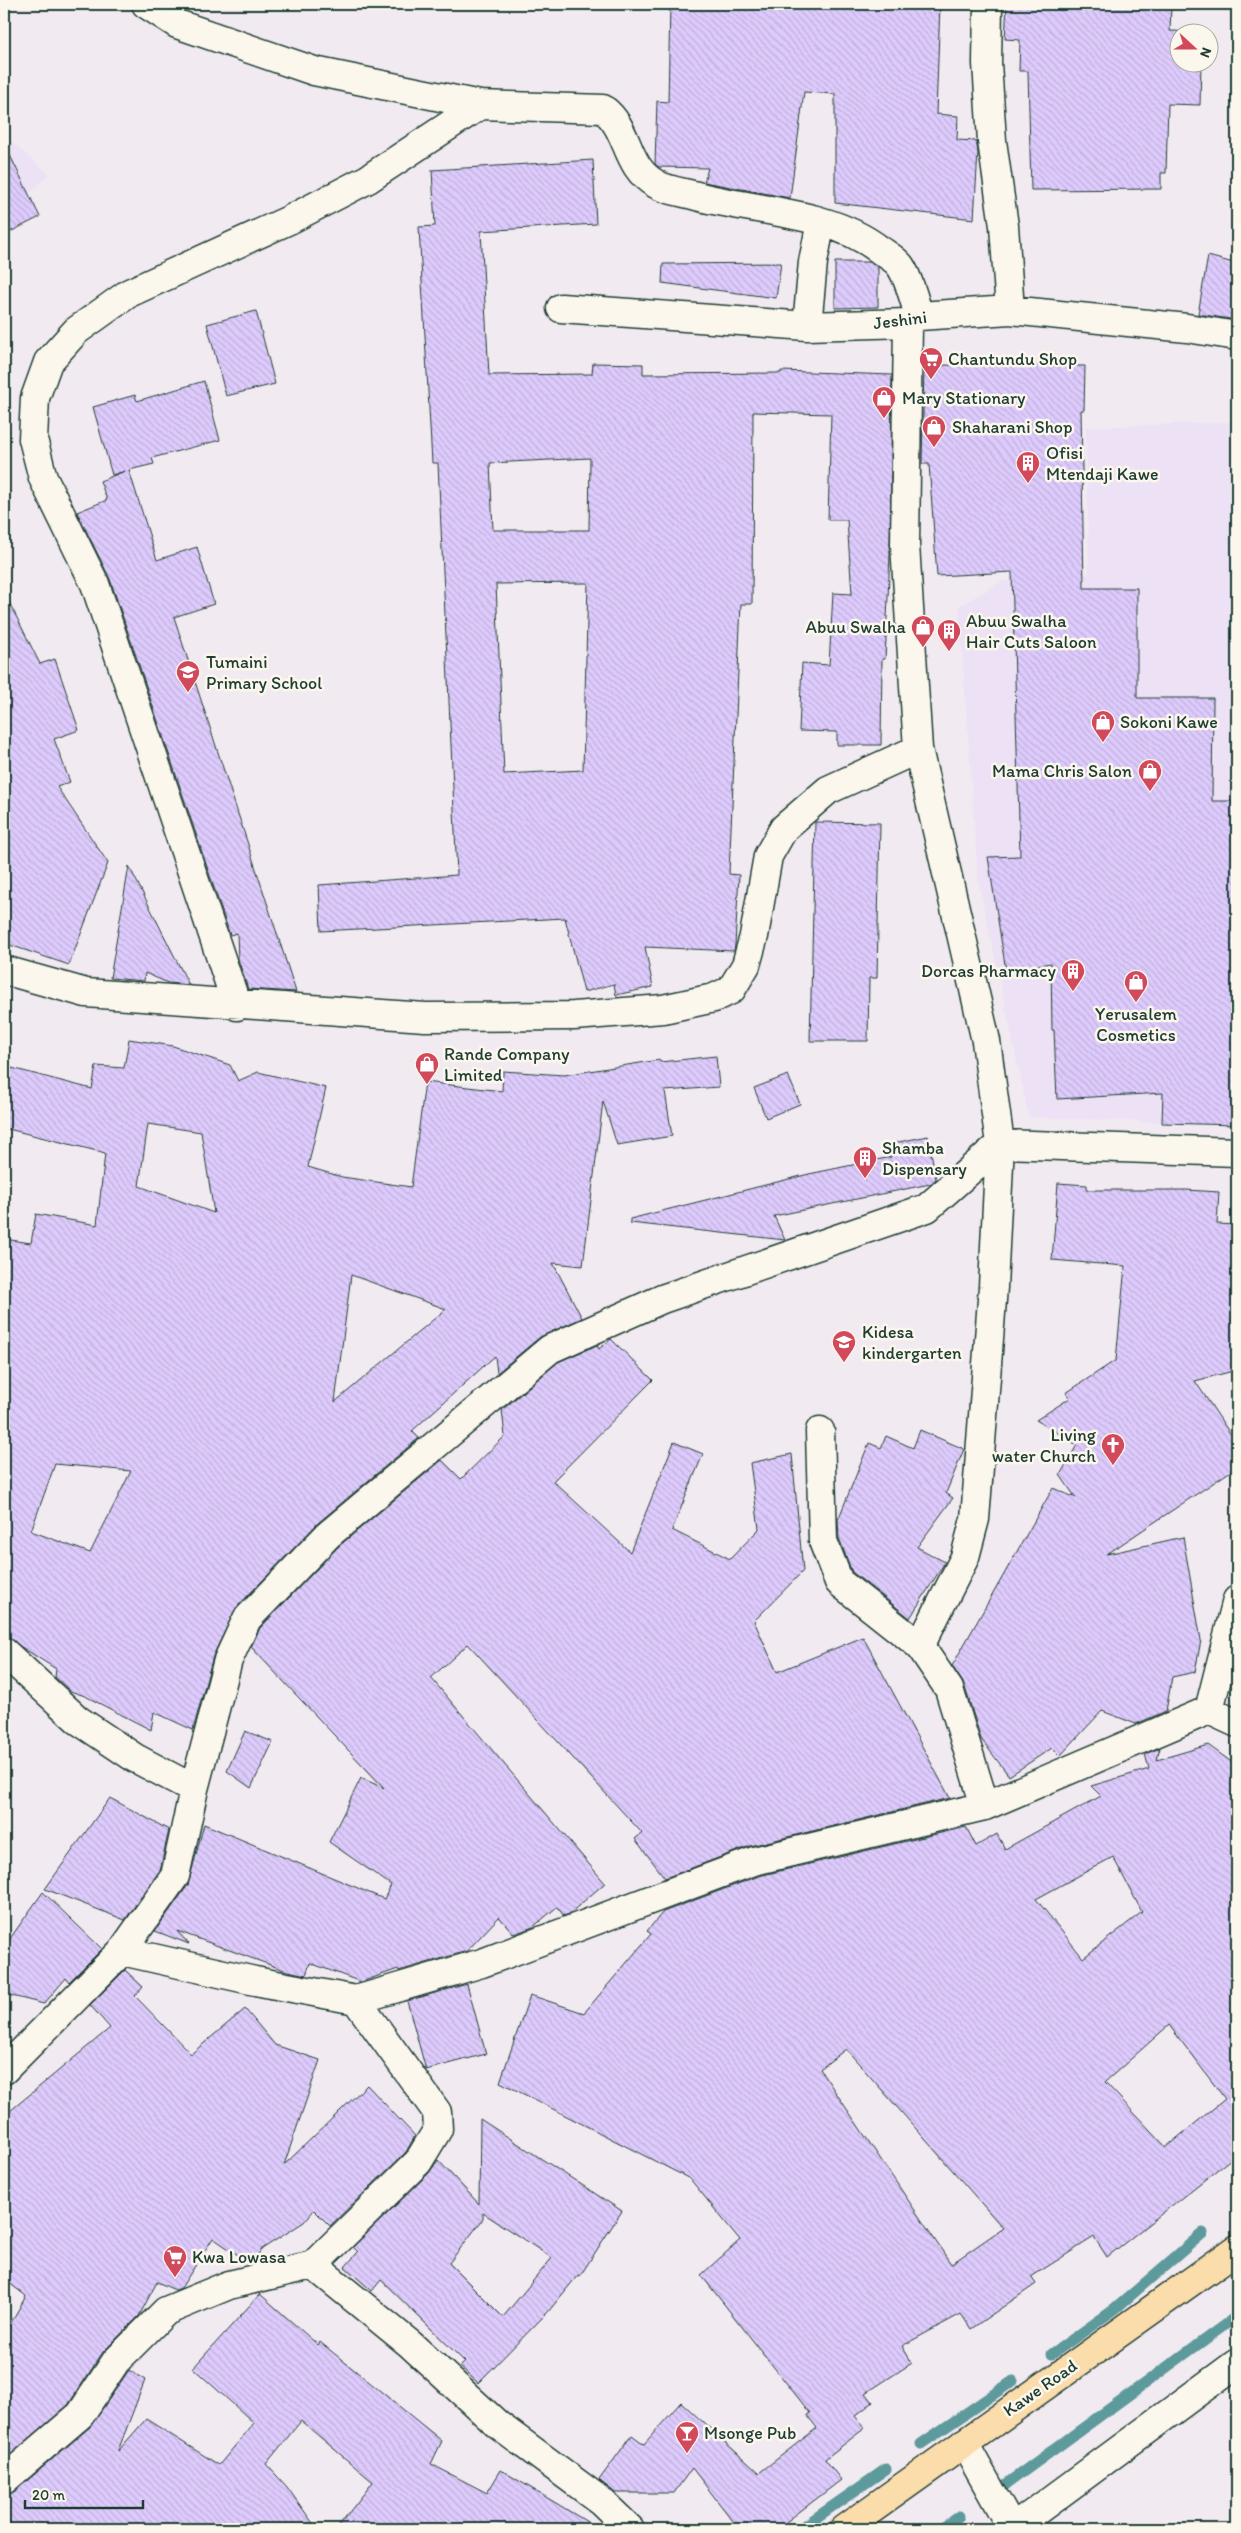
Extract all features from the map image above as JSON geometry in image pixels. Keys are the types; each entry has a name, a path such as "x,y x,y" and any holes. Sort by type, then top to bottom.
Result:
{"main road":[{"name":"Kawe Road","path":"844,2529 1237,2249"}],"street":[{"path":"146,4 177,24 314,71 480,105 603,109 613,116 619,126 632,160 642,174 657,185 715,201 804,217 821,222 875,246 900,265 914,320 905,545 918,750 986,1042 1000,1144 993,1287 975,1519 965,1557 920,1646"},
{"path":"988,4 987,63 992,141 1004,226 1010,310"},
{"path":"237,1006 95,584 43,478 33,439 34,398 48,362 71,337 129,293 289,220 368,179 480,105"},
{"path":"807,326 811,278 821,222"},
{"name":"Jeshini","path":"561,308 807,326 914,320 1010,310 1187,328 1237,336"},
{"path":"4,970 86,993 237,1006 425,1017 574,1016 662,1009 714,998 731,990 746,964 754,936 768,856 784,828 828,790 918,750"},
{"path":"4,2070 122,1951 175,1876 194,1789 228,1660 247,1619 328,1536 550,1349 662,1299 927,1208 1000,1144 1237,1152"},
{"path":"820,1432 823,1541 839,1582 920,1646 949,1689 985,1806"},
{"path":"1209,1710 1237,1600"},
{"path":"4,1652 78,1720 135,1758 194,1789"},
{"path":"122,1951 255,1981 356,2000 482,1963 754,1861 985,1806 1209,1710 1237,1723"},
{"path":"4,2480 80,2416 116,2361 166,2311 229,2285 313,2265 418,2162 438,2129 438,2112 356,2000"},
{"path":"313,2265 410,2344 498,2425 601,2501 630,2529"},
{"path":"964,2443 1012,2529 1237,2363"}],"shaded area":[{"path":"4,135 49,174 4,218"},
{"name":"Sokoni Kawe","path":"1237,422 1237,1125 1029,1117 978,879 959,606 1003,581 1089,574 1086,427"}],"building":[{"path":"670,4 940,4 936,114 958,116 957,140 976,141 978,152 974,219 835,203 835,94 804,92 790,198 704,182 708,168 659,167 655,164 657,101 668,102"},
{"path":"1007,4 1171,7 1170,22 1168,22 1168,72 1201,72 1200,105 1168,104 1166,173 1161,173 1161,189 1031,190 1028,71 1019,71 1020,40 1005,39"},
{"path":"4,143 40,217 4,235"},
{"path":"593,160 596,224 481,231 489,375 592,374 593,363 643,364 643,374 781,373 781,371 892,375 890,556 885,659 882,659 881,745 837,745 837,732 799,731 802,663 829,665 833,593 852,594 847,520 828,520 831,414 753,412 752,604 741,604 729,874 739,875 734,951 645,947 653,987 616,995 614,984 584,992 565,918 321,931 319,885 457,875 438,463 432,463 419,227 435,226 432,170","holes":["590,458 589,530 493,530 490,463","588,583 583,770 504,774 496,584"]},
{"path":"1208,256 1237,264 1237,320 1198,314"},
{"path":"835,262 870,262 878,267 878,307 835,308"},
{"path":"781,263 776,298 662,283 663,264"},
{"path":"256,311 275,384 226,396 207,324"},
{"name":"Sokoni Kawe","path":"924,365 1085,366 1084,410 1081,410 1084,588 1137,588 1137,698 1213,698 1212,801 1237,801 1237,1125 1162,1123 1163,1093 1057,1099 1054,1030 1052,1030 1051,963 1006,971 988,857 1020,856 1012,572 937,576 929,464 922,464"},
{"path":"204,381 220,440 152,458 154,464 129,470 157,560 197,547 214,604 174,617 296,992 248,989 238,959 237,933 230,935 110,579 77,512 107,500 100,481 125,471 112,475 93,407 135,395 137,401"},
{"path":"4,592 40,664 55,659 79,730 54,739 70,782 57,787 108,863 69,965 4,943"},
{"path":"815,822 880,823 877,978 869,978 868,1041 810,1041"},
{"path":"129,866 189,985 168,983 145,973 144,981 110,978"},
{"path":"129,1039 173,1046 230,1065 238,1081 258,1072 326,1088 308,1167 342,1177 411,1187 425,1082 502,1091 503,1071 564,1075 659,1060 660,1062 716,1056 719,1087 665,1091 672,1136 617,1145 603,1101 583,1266 553,1263 582,1318 540,1337 497,1373 495,1356 412,1431 419,1438 318,1523 236,1608 213,1656 193,1730 154,1712 151,1730 85,1696 70,1691 55,1677 56,1669 4,1636 4,1239 31,1243 36,1214 97,1225 105,1153 4,1128 4,1066 92,1089 96,1066 124,1068","holes":["148,1124 201,1132 214,1213 139,1186","351,1275 446,1309 335,1402","55,1464 131,1471 90,1553 31,1531"]},
{"path":"788,1075 800,1104 766,1118 754,1088"},
{"name":"Shamba Dispensary","path":"928,1136 936,1179 930,1184 774,1216 785,1240 630,1223 630,1219 809,1174 891,1157 889,1144"},
{"path":"1058,1183 1087,1185 1087,1190 1219,1192 1217,1224 1237,1225 1237,1370 1195,1381 1237,1444 1237,1467 1107,1554 1183,1537 1201,1640 1195,1672 1172,1677 1166,1711 1136,1724 1102,1711 1060,1756 1052,1748 1009,1776 981,1739 964,1684 952,1666 1053,1488 1076,1498 1060,1475 1077,1445 1036,1420 1070,1398 1066,1393 1116,1360 1125,1266 1052,1260"},
{"path":"611,1339 653,1380 553,1481 630,1552 674,1442 703,1454 672,1530 730,1559 759,1529 750,1463 792,1454 803,1571 754,1621 777,1672 863,1637 950,1798 750,1846 665,1878 635,1839 642,1833 468,1644 431,1678 605,1883 569,1914 564,1916 557,1907 533,1927 514,1934 499,1917 467,1951 399,1971 398,1969 361,1982 310,1963 306,1975 284,1970 177,1931 189,1944 155,1931 188,1885 204,1824 384,1899 391,1885 329,1842 361,1778 384,1788 251,1647 260,1628 339,1546 442,1460 461,1479 505,1436 502,1410 558,1362 597,1345 599,1349"},
{"path":"920,1430 964,1449 946,1493 953,1498 917,1547 945,1562 910,1618 852,1572 839,1538 838,1520 869,1443 881,1448 886,1436 913,1448"},
{"path":"245,1731 273,1742 251,1788 227,1771"},
{"path":"1208,1745 1237,1766 1237,2154 1107,2257 1094,2237 1031,2277 1036,2284 971,2329 961,2314 902,2346 912,2363 866,2393 873,2402 855,2416 865,2428 825,2459 841,2480 777,2529 739,2529 692,2468 674,2493 615,2493 599,2480 632,2435 644,2444 681,2402 759,2473 817,2428 807,2415 810,2413 701,2275 740,2240 690,2179 500,2082 530,1995 584,2013 651,1934 647,1931 663,1912 759,1876 966,1827 976,1846 997,1834 1005,1849 1101,1796 1091,1786 1149,1769 1145,1754 1160,1748 1157,1760","holes":["1113,1857 1142,1912 1083,1958 1036,1899","1169,2025 1225,2099 1166,2147 1105,2082","846,2049 1003,2228 951,2264 820,2069"]},
{"path":"110,1798 169,1830 160,1870 125,1920 45,1889"},
{"path":"43,1892 102,1949 69,1982 66,1978 44,2004 4,1994 4,1947"},
{"path":"125,1970 143,1987 135,1996 191,2054 245,2009 275,2045 320,2060 284,2165 367,2085 415,2136 406,2152 330,2226 314,2210 304,2222 262,2249 251,2264 213,2238 181,2288 175,2290 157,2282 139,2316 103,2352 68,2405 4,2460 4,2335 26,2296 4,2279 4,2116 110,2028 90,2005"},
{"path":"467,1984 486,2054 426,2070 407,2001"},
{"path":"480,2119 622,2211 580,2276 578,2275 548,2312 478,2383 460,2367 465,2362 381,2280 372,2291 345,2267 358,2252 353,2247 429,2173 438,2160 479,2204","holes":["483,2213 552,2258 503,2317 449,2263 483,2219"]},
{"path":"260,2294 318,2345 320,2342 442,2441 431,2464 487,2493 501,2470 599,2529 336,2529 373,2482 301,2421 266,2464 287,2487 317,2529 15,2529 4,2519 4,2495 14,2492 90,2427 129,2370 145,2380 118,2451 146,2419 219,2465 254,2423 193,2368"}],"waterway":[{"path":"1052,2354 1115,2309 1203,2233"},
{"path":"1005,2485 1237,2316"},
{"path":"921,2444 1013,2381"},
{"path":"800,2529 886,2469"},
{"path":"941,2529 959,2516"}],"place":[{"name":"Chantundu Shop","path":"931,380"},
{"name":"Mary Stationary","path":"884,419"},
{"name":"Shaharani Shop","path":"934,448"},
{"name":"Ofisi Mtendaji Kawe","path":"1028,484"},
{"name":"Abuu Swalha","path":"923,648"},
{"name":"Abuu Swalha Hair Cuts Saloon","path":"949,652"},
{"name":"Tumaini Primary School","path":"188,693"},
{"name":"Sokoni Kawe","path":"1103,743"},
{"name":"Mama Chris Salon","path":"1150,792"},
{"name":"Dorcas Pharmacy","path":"1073,992"},
{"name":"Yerusalem Cosmetics","path":"1136,1003"},
{"name":"Rande Company Limited","path":"427,1085"},
{"name":"Shamba Dispensary","path":"865,1179"},
{"name":"Kidesa kindergarten","path":"844,1363"},
{"name":"Living water Church","path":"1113,1466"},
{"name":"Kwa Lowasa","path":"175,2278"},
{"name":"Msonge Pub","path":"687,2454"}]}
